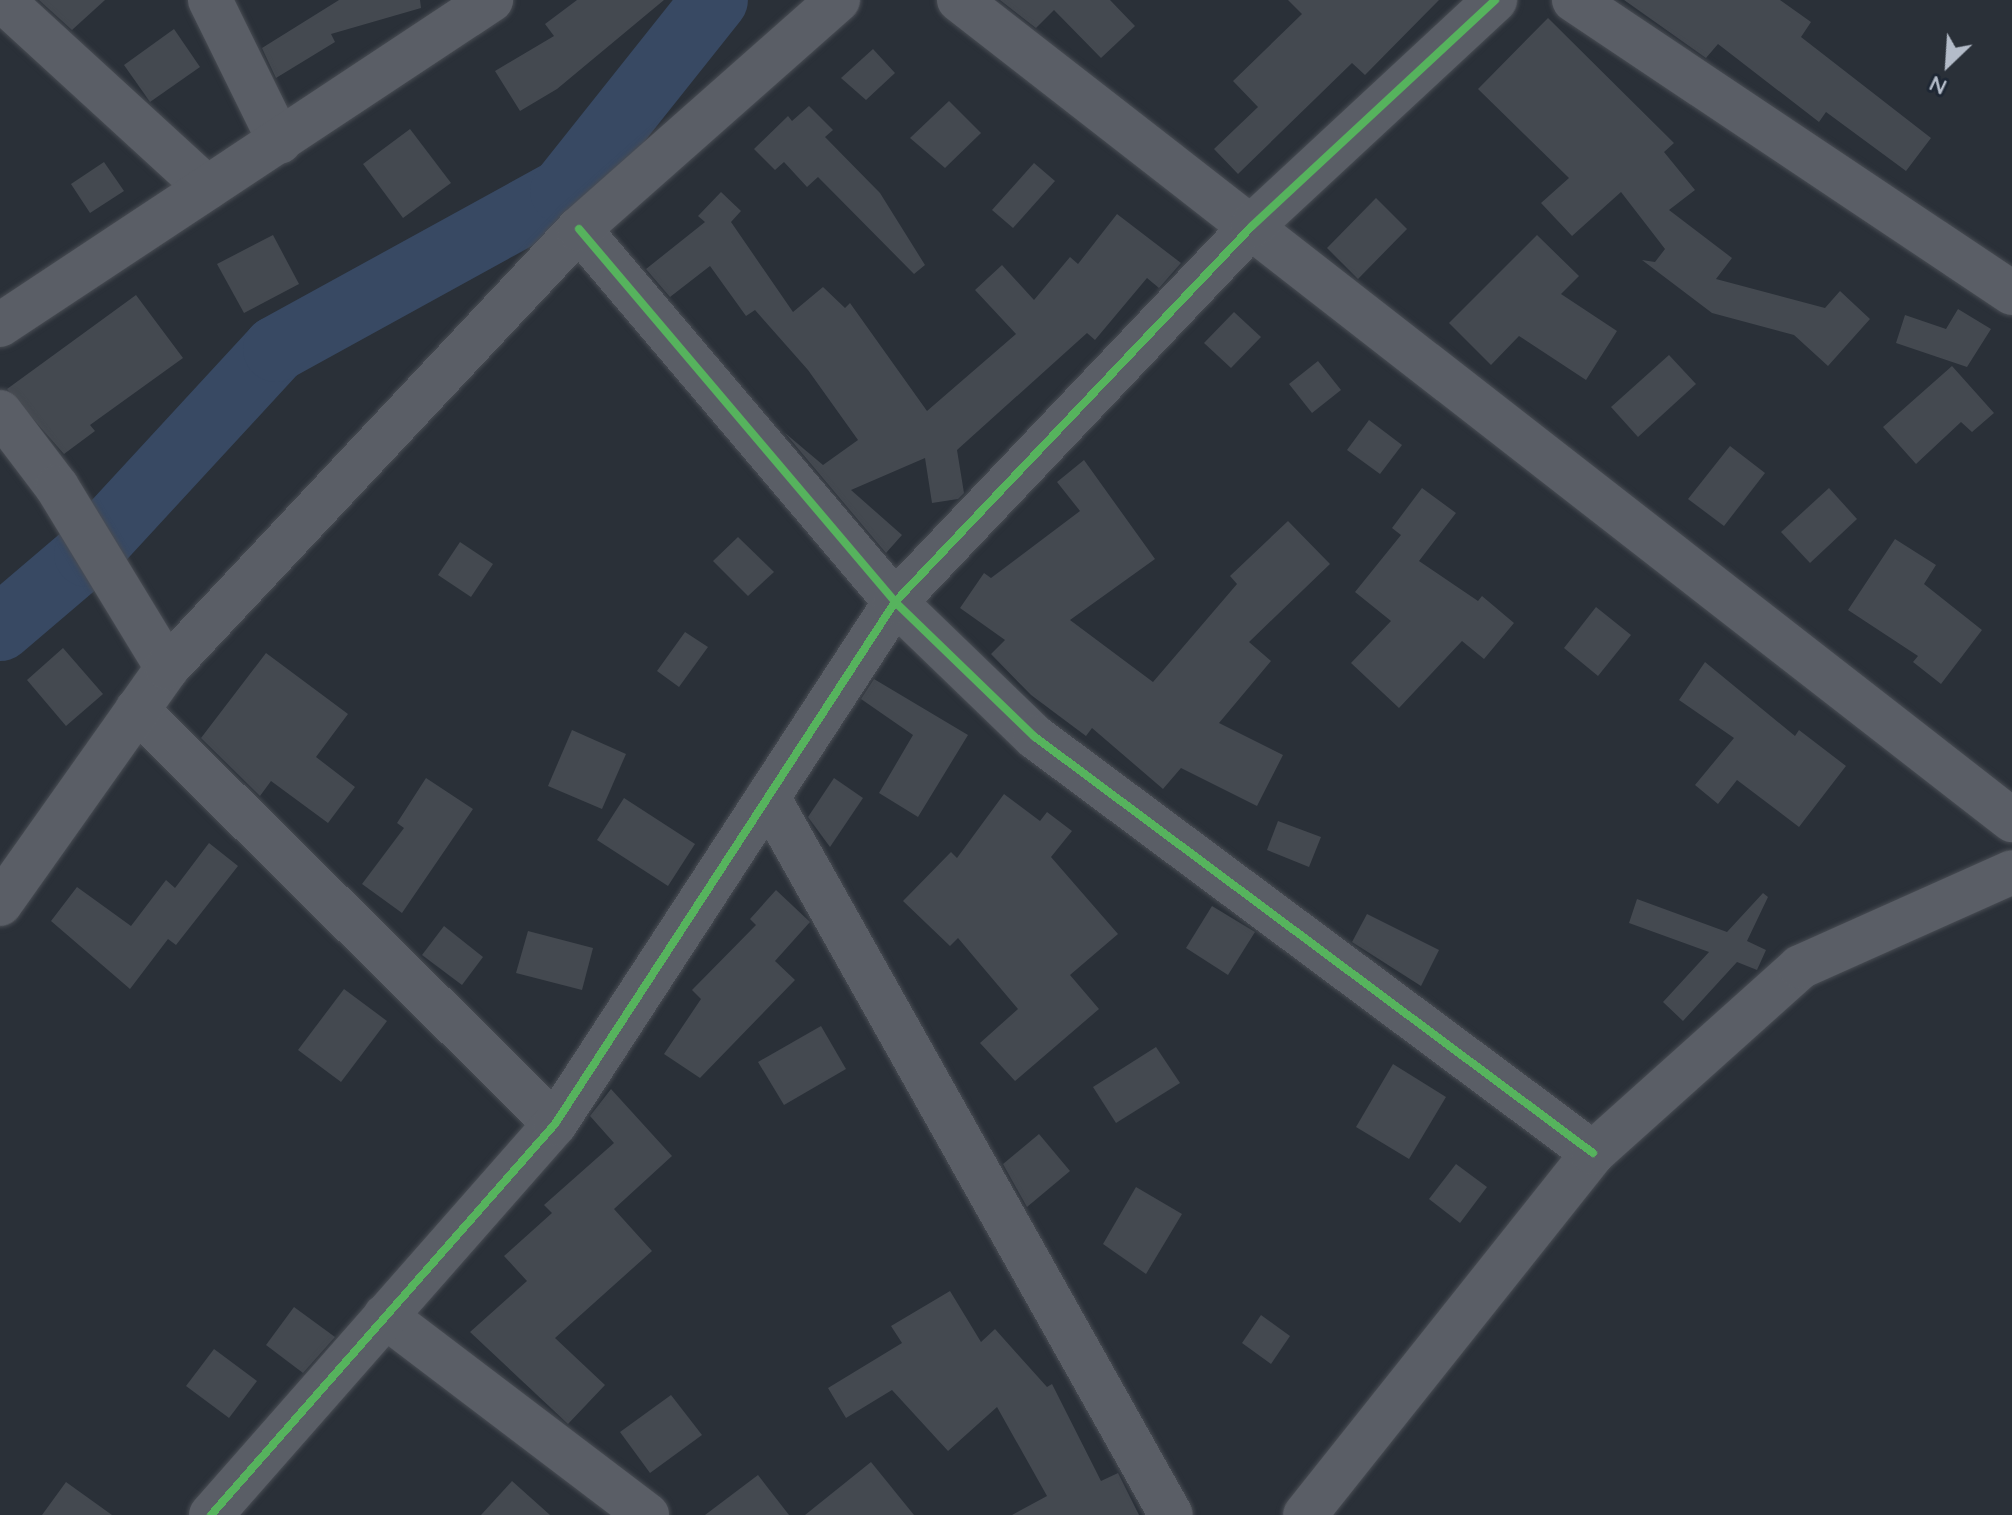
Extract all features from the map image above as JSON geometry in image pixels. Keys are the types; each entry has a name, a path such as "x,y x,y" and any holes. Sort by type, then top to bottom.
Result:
{"street":[{"path":"2,0 207,188"},
{"path":"210,0 280,142"},
{"path":"0,325 491,0"},
{"path":"0,904 167,668 579,229 838,0"},
{"path":"959,0 2012,820"},
{"path":"211,1515 555,1124 895,602 1252,226 1495,0"},
{"path":"1574,0 2012,293"},
{"path":"579,229 895,602 1035,737 1593,1153"},
{"path":"0,412 57,487 101,566 167,668"},
{"path":"137,710 555,1124"},
{"path":"768,797 1171,1515"},
{"path":"1305,1515 1593,1153 1800,967 2012,872"},
{"path":"385,1316 647,1515"}],"building":[{"path":"39,0 105,0 72,30"},
{"path":"339,0 420,0 421,8 331,34 335,42 276,78 262,48"},
{"path":"577,0 664,0 557,89 520,111 495,71 554,36 545,24"},
{"path":"1000,0 1110,0 1135,26 1101,58 1054,10 1036,28"},
{"path":"1288,0 1439,0 1365,75 1352,63 1238,174 1214,149 1258,107 1233,81 1302,14"},
{"path":"1624,0 1780,0 1811,22 1801,37 1931,138 1906,171 1826,112 1819,122 1718,44 1706,58"},
{"path":"1548,18 1674,143 1664,152 1695,190 1669,210 1732,258 1716,279 1825,308 1840,291 1870,319 1828,366 1794,335 1712,313 1642,260 1655,262 1665,249 1621,192 1572,236 1541,203 1569,178 1478,89"},
{"path":"174,29 200,67 150,102 124,65"},
{"path":"873,49 895,73 866,100 841,78"},
{"path":"949,101 981,133 945,168 910,138"},
{"path":"809,106 833,130 825,137 880,193 925,265 914,274 818,177 807,187 784,162 775,170 754,149 788,116 792,121"},
{"path":"410,129 451,183 403,218 363,164"},
{"path":"104,162 124,191 90,213 71,184"},
{"path":"1034,163 1055,181 1013,228 992,210"},
{"path":"721,192 741,211 731,222 793,312 823,287 845,308 850,303 927,411 1016,334 975,290 1002,265 1034,300 1070,257 1078,264 1117,214 1181,263 1159,288 1147,278 1095,340 1087,333 957,450 964,493 958,499 932,503 925,458 851,490 902,535 886,553 785,433 823,465 858,440 808,370 755,310 746,316 710,266 670,297 646,269 705,222 698,216"},
{"path":"1376,198 1407,229 1358,279 1327,248"},
{"path":"273,235 299,284 244,313 217,264"},
{"path":"1537,235 1579,276 1561,294 1617,331 1586,380 1519,336 1491,365 1449,323"},
{"path":"136,295 183,358 90,425 95,431 64,454 7,389"},
{"path":"1958,309 1991,329 1967,367 1896,343 1905,315 1946,329"},
{"path":"1234,312 1261,337 1231,368 1204,343"},
{"path":"1669,355 1696,384 1638,437 1611,407"},
{"path":"1318,361 1341,390 1312,413 1289,384"},
{"path":"1952,366 1994,413 1972,432 1961,422 1916,464 1883,427"},
{"path":"1369,420 1402,445 1380,474 1347,450"},
{"path":"1730,446 1765,473 1724,526 1688,499"},
{"path":"1084,460 1155,559 1070,620 1153,682 1237,584 1230,576 1288,521 1330,564 1249,642 1271,661 1219,723 1283,755 1257,806 1181,768 1163,789 1092,728 1086,736 1031,695 991,654 1005,640 960,608 984,573 991,578 1080,511 1057,482"},
{"path":"1422,488 1456,513 1419,561 1478,601 1482,596 1514,623 1484,659 1462,641 1399,708 1351,663 1391,621 1355,592 1401,535 1392,528"},
{"path":"1829,488 1857,519 1810,563 1781,532"},
{"path":"738,537 774,572 748,596 713,561"},
{"path":"1895,539 1936,565 1924,584 1982,630 1941,684 1913,662 1918,656 1848,610"},
{"path":"460,542 493,564 471,597 438,575"},
{"path":"1596,607 1631,635 1598,676 1564,648"},
{"path":"685,632 708,647 679,687 657,671"},
{"path":"63,648 103,694 66,726 27,680"},
{"path":"266,653 348,714 316,757 355,787 328,823 271,781 260,796 201,738"},
{"path":"1705,662 1795,736 1799,730 1846,766 1799,827 1737,780 1718,804 1695,785 1734,738 1679,700"},
{"path":"874,679 968,735 918,817 879,793 913,735 861,699"},
{"path":"572,730 626,754 602,809 548,786"},
{"path":"426,778 473,809 402,913 362,884 404,828 397,823"},
{"path":"834,778 863,798 830,847 808,817"},
{"path":"1004,794 1040,821 1047,812 1072,831 1051,857 1118,934 1070,975 1099,1009 1015,1081 980,1043 1018,1009 958,938 950,946 903,901 951,852 957,858"},
{"path":"624,798 695,844 668,886 597,840"},
{"path":"1278,821 1321,837 1309,867 1267,850"},
{"path":"209,843 238,866 176,945 168,939 130,989 51,921 77,887 131,926 166,880 175,888"},
{"path":"776,890 810,922 775,961 795,980 700,1078 664,1054 701,999 692,990 756,925 750,919"},
{"path":"1763,893 1768,897 1747,941 1766,950 1757,970 1737,962 1683,1021 1663,1002 1709,952 1629,923 1637,899 1727,932"},
{"path":"1212,906 1255,932 1228,975 1186,948"},
{"path":"1367,914 1439,950 1421,986 1352,942"},
{"path":"444,926 483,957 462,985 422,955"},
{"path":"528,931 593,948 582,990 516,973"},
{"path":"344,989 387,1021 341,1082 298,1050"},
{"path":"821,1026 846,1069 784,1105 758,1062"},
{"path":"1156,1047 1180,1083 1116,1123 1093,1087"},
{"path":"1393,1064 1446,1097 1409,1159 1356,1127"},
{"path":"611,1089 672,1156 614,1209 652,1251 555,1338 605,1385 568,1424 470,1332 527,1281 504,1256 552,1213 544,1205 614,1143 590,1116"},
{"path":"1039,1134 1070,1171 1027,1207 1003,1164"},
{"path":"1456,1164 1487,1187 1460,1223 1429,1199"},
{"path":"1136,1187 1182,1214 1146,1274 1103,1244"},
{"path":"950,1291 981,1342 995,1329 1047,1387 1052,1384 1101,1481 1118,1473 1139,1515 1012,1515 1047,1496 997,1407 948,1451 892,1390 846,1418 828,1388 902,1343 891,1326"},
{"path":"294,1307 335,1337 303,1373 266,1345"},
{"path":"1261,1315 1290,1336 1271,1364 1242,1343"},
{"path":"214,1349 257,1381 229,1418 186,1386"},
{"path":"671,1395 702,1435 650,1473 620,1432"},
{"path":"871,1462 914,1515 805,1515"},
{"path":"758,1475 789,1515 705,1515"},
{"path":"512,1481 550,1515 481,1515"},
{"path":"66,1482 112,1515 42,1515"}],"waterway":[{"path":"0,628 87,554 276,349 563,191 715,0"}],"cycle path":[{"path":"211,1515 555,1124 895,602 1252,226 1495,0"},
{"path":"579,229 895,602 1035,737 1593,1153"}]}
